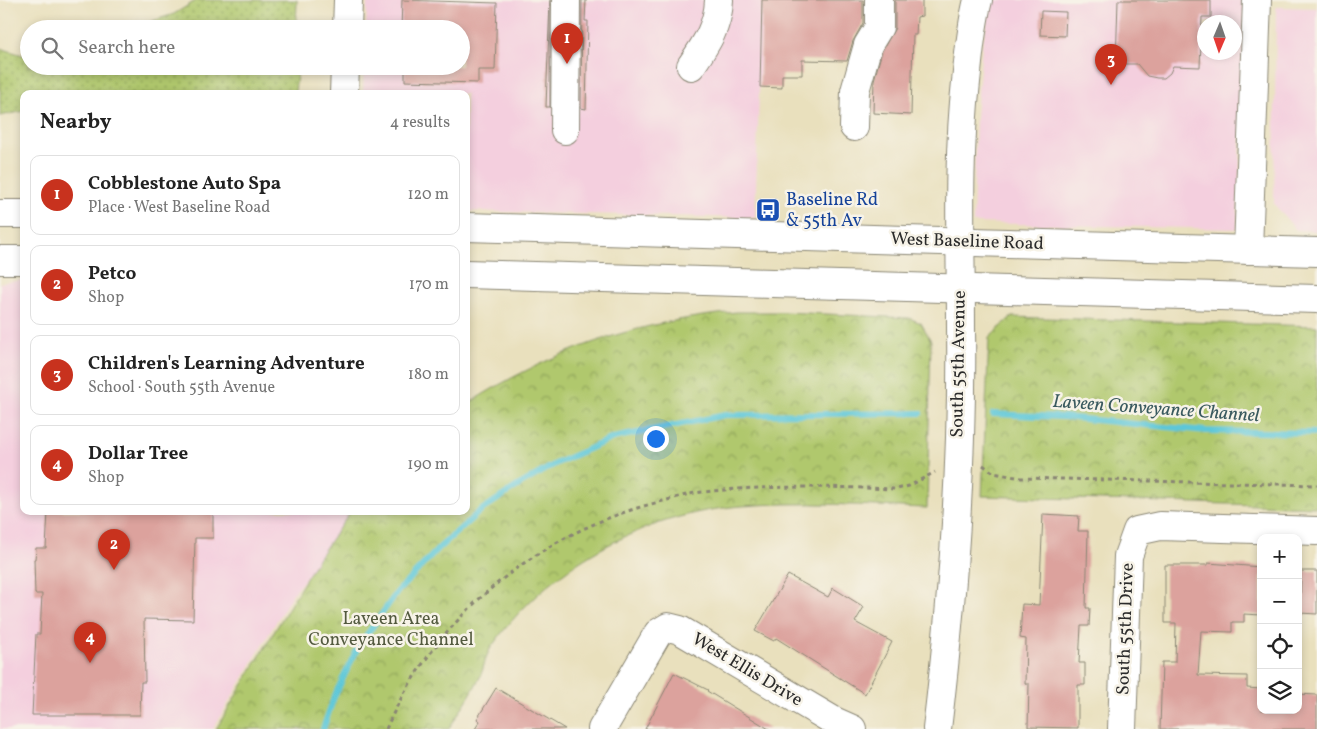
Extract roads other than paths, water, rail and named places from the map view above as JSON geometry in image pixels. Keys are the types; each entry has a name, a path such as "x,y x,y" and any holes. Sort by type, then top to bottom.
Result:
{"street":[{"path":"347,20 348,0"},
{"path":"565,130 566,0"},
{"path":"691,66 715,27 719,0"},
{"path":"854,127 856,91 868,45 878,27 879,0"},
{"name":"South 55th Avenue","path":"936,729 946,642 958,462 963,107 973,18 978,0"},
{"path":"1248,250 1257,0"},
{"path":"344,90 345,75"},
{"path":"0,214 20,214"},
{"name":"West Baseline Road","path":"470,226 1317,252"},
{"path":"0,260 20,260"},
{"path":"470,274 1317,299"},
{"name":"South 55th Drive","path":"1122,729 1128,556 1138,531 1160,526 1317,531"},
{"name":"West Ellis Drive","path":"602,729 658,633 668,627 680,630 834,721 852,729"}],"waterway":[{"name":"Laveen Conveyance Channel","path":"323,729 334,697 358,647 398,591 440,547 480,511 557,463 613,438 725,415 921,413"},
{"name":"Laveen Conveyance Channel","path":"993,414 1064,417 1206,431 1317,433"}],"place":[{"name":"Cobblestone Auto Spa","path":"567,64"},
{"name":"Children's Learning Adventure","path":"1111,85"},
{"name":"Baseline Rd & 55th Av","path":"768,210"},
{"name":"Petco","path":"114,570"},
{"name":"Dollar Tree","path":"90,663"}],"park label":[{"name":"Laveen Area Conveyance Channel","path":"391,629"}]}
